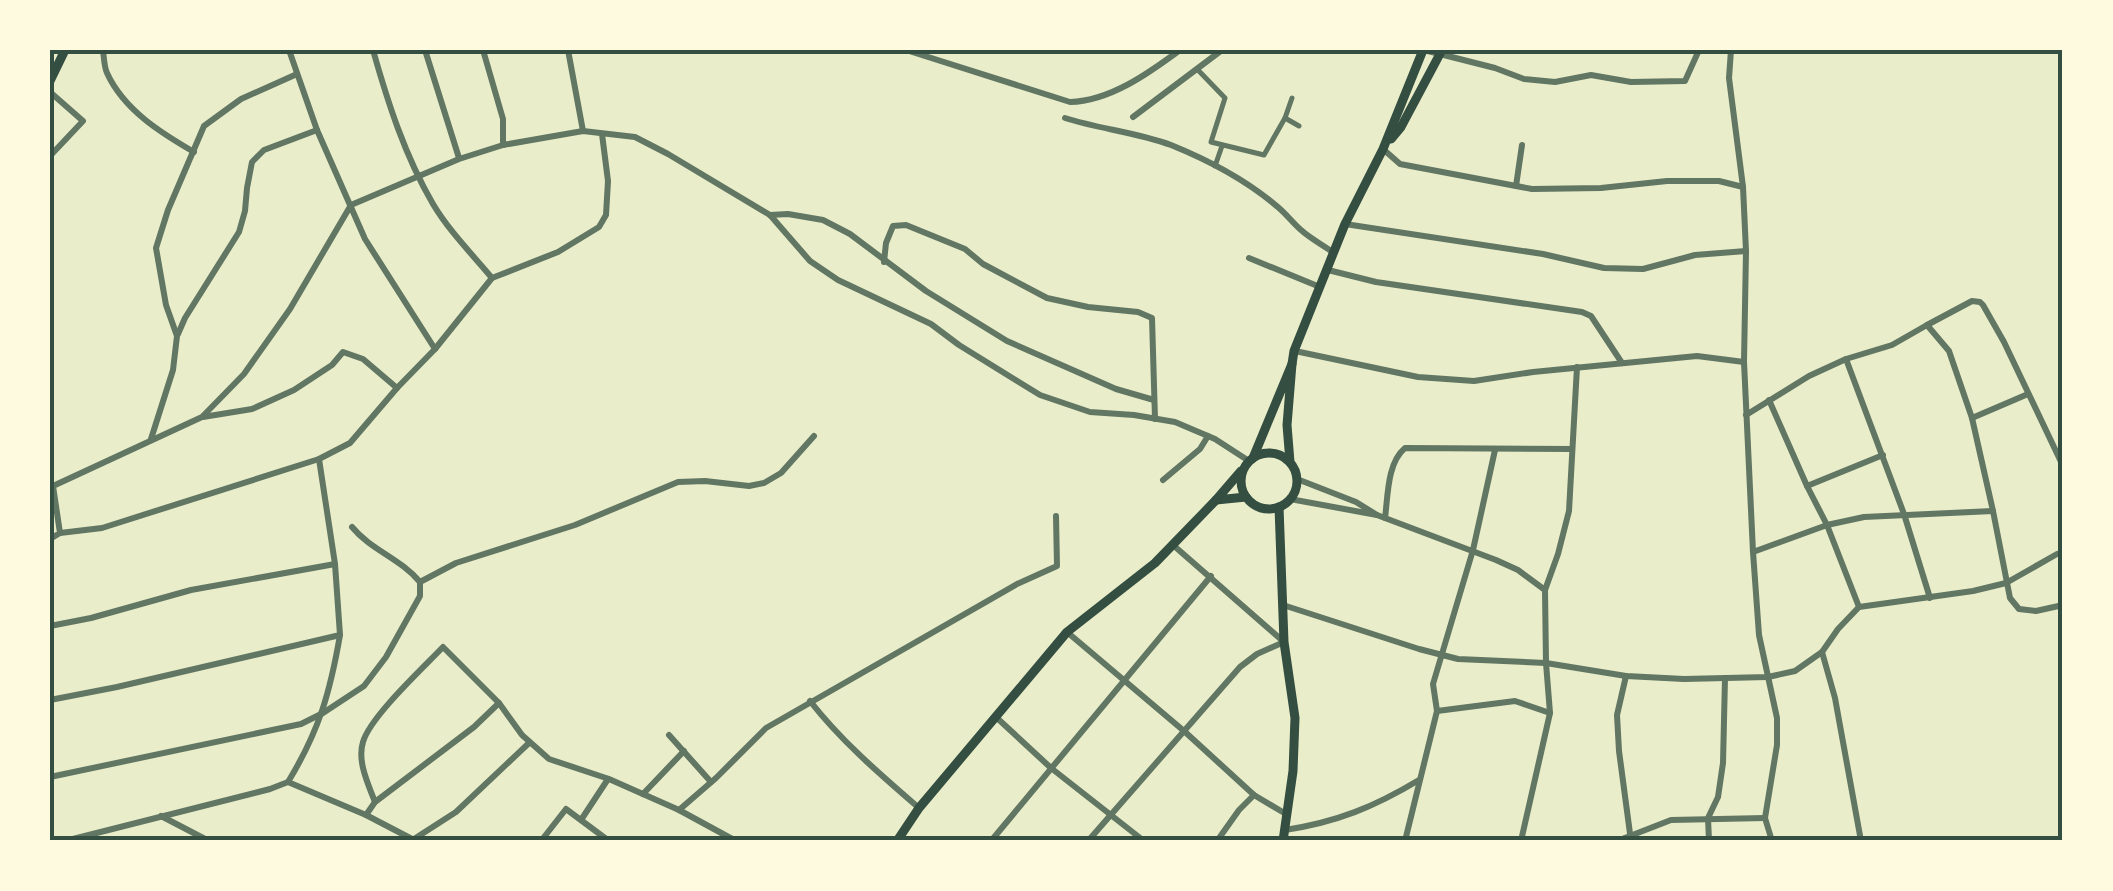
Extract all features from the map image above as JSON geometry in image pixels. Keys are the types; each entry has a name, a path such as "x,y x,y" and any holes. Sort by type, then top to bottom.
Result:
{"main road":[{"path":"50,81 66,50"},
{"path":"1292,364 1248,463 1242,487 1251,504 1261,508 1279,507 1296,488 1286,425 1294,351 1423,50"},
{"path":"1383,149 1401,126 1441,52"},
{"path":"897,841 919,808 1067,632 1154,563 1248,463 1266,452 1290,462"},
{"path":"1216,500 1246,497"},
{"path":"1279,507 1284,642 1295,718 1284,836"}],"street":[{"path":"103,50 106,72 129,105 160,133 194,152"},
{"path":"290,50 317,130 365,239 435,350"},
{"path":"373,50 390,108 434,206 492,278"},
{"path":"425,50 459,159"},
{"path":"483,50 503,119 503,145"},
{"path":"568,50 583,131"},
{"path":"906,50 1080,102 1150,72 1180,50"},
{"path":"1133,117 1222,50"},
{"path":"1423,50 1441,52 1524,79 1555,82 1591,74 1631,82 1685,81 1699,50"},
{"path":"1730,50 1729,78 1743,187 1746,251 1745,415 1753,552 1759,635 1777,718 1777,745 1765,818 1772,841"},
{"path":"1197,69 1225,98 1210,142 1222,146 1264,154 1292,98"},
{"path":"177,336 166,304 156,248 204,126 241,99 297,74"},
{"path":"50,92 83,120 50,156"},
{"path":"1065,118 1172,146 1215,166 1254,189 1334,253"},
{"path":"1285,118 1299,126"},
{"path":"151,440 172,370 177,336 239,232 252,162 264,150 317,130"},
{"path":"202,417 244,374 290,309 350,205 418,174 503,145 583,131 635,138 668,154 770,216 810,260 838,280 932,324 959,346 1040,395 1090,412 1175,422 1208,436 1248,463"},
{"path":"50,540 60,533 102,528 320,460 350,443 396,388 435,350 492,278 558,252 599,226 606,215 608,181 602,134"},
{"path":"1516,186 1522,144"},
{"path":"1215,166 1222,146"},
{"path":"1383,149 1400,164 1532,189 1600,188 1666,181 1719,181 1743,187"},
{"path":"770,216 788,214 823,220 850,234 926,292 1007,341 1116,390 1154,400"},
{"path":"1346,224 1543,254 1604,268 1643,269 1695,254 1746,251"},
{"path":"884,262 893,226 906,226 965,249 983,264 1047,298 1138,312 1152,318 1154,418"},
{"path":"1248,258 1321,288"},
{"path":"1328,270 1376,282 1582,312 1591,316 1622,363"},
{"path":"1745,415 1809,376 1892,345 1968,302 1980,302 2004,342 2063,466"},
{"path":"1926,325 1949,352 1972,418 2010,598 2019,609 2036,611 2063,605"},
{"path":"1294,351 1418,377 1474,381 1697,356 1744,362"},
{"path":"60,533 51,483 202,417 252,409 294,390 332,365 343,352 363,359 396,388"},
{"path":"1846,359 1904,514 1930,598"},
{"path":"1521,841 1550,713 1545,590 1569,510 1577,368"},
{"path":"1972,418 2028,394"},
{"path":"1769,400 1860,608"},
{"path":"420,582 456,563 592,518 678,482 749,486 764,483 781,473 814,436"},
{"path":"1164,480 1200,449 1208,436"},
{"path":"1381,516 1398,453 1405,448 1572,449"},
{"path":"1405,841 1437,711 1433,684 1473,550 1495,450"},
{"path":"1807,486 1883,455"},
{"path":"65,841 288,782 323,713 340,635 335,564 320,460"},
{"path":"1297,479 1518,570 1545,590"},
{"path":"1290,499 1381,516"},
{"path":"1753,552 1864,517 1994,511"},
{"path":"679,810 766,728 1017,584 1057,566 1056,516"},
{"path":"50,778 301,724 364,686 420,596 420,582 409,568 352,526"},
{"path":"1088,841 1240,667 1284,642 1173,544"},
{"path":"1283,605 1458,659 1546,663 1626,676 1768,678 1796,670 1822,652 1860,608 2006,583 2057,554"},
{"path":"50,626 191,590 335,564"},
{"path":"991,841 1211,576"},
{"path":"1067,632 1254,795 1288,814"},
{"path":"50,700 340,635"},
{"path":"375,802 363,773 361,744 372,724 443,647 549,759 609,779 736,841"},
{"path":"1822,652 1835,698 1861,841"},
{"path":"1626,676 1617,715 1631,838"},
{"path":"1708,841 1708,818 1718,796 1723,763 1725,678"},
{"path":"810,701 862,758 919,808"},
{"path":"366,816 375,802 474,728 499,702"},
{"path":"1437,711 1515,702 1550,713"},
{"path":"997,718 1051,768 1144,841"},
{"path":"669,736 712,782"},
{"path":"288,782 414,840 456,812 530,743"},
{"path":"643,794 684,751"},
{"path":"582,820 609,779"},
{"path":"1284,836 1382,802 1420,779"},
{"path":"1217,841 1254,795"},
{"path":"541,841 566,809 610,841"},
{"path":"161,816 209,841"},
{"path":"1616,841 1671,820 1765,818"}]}
